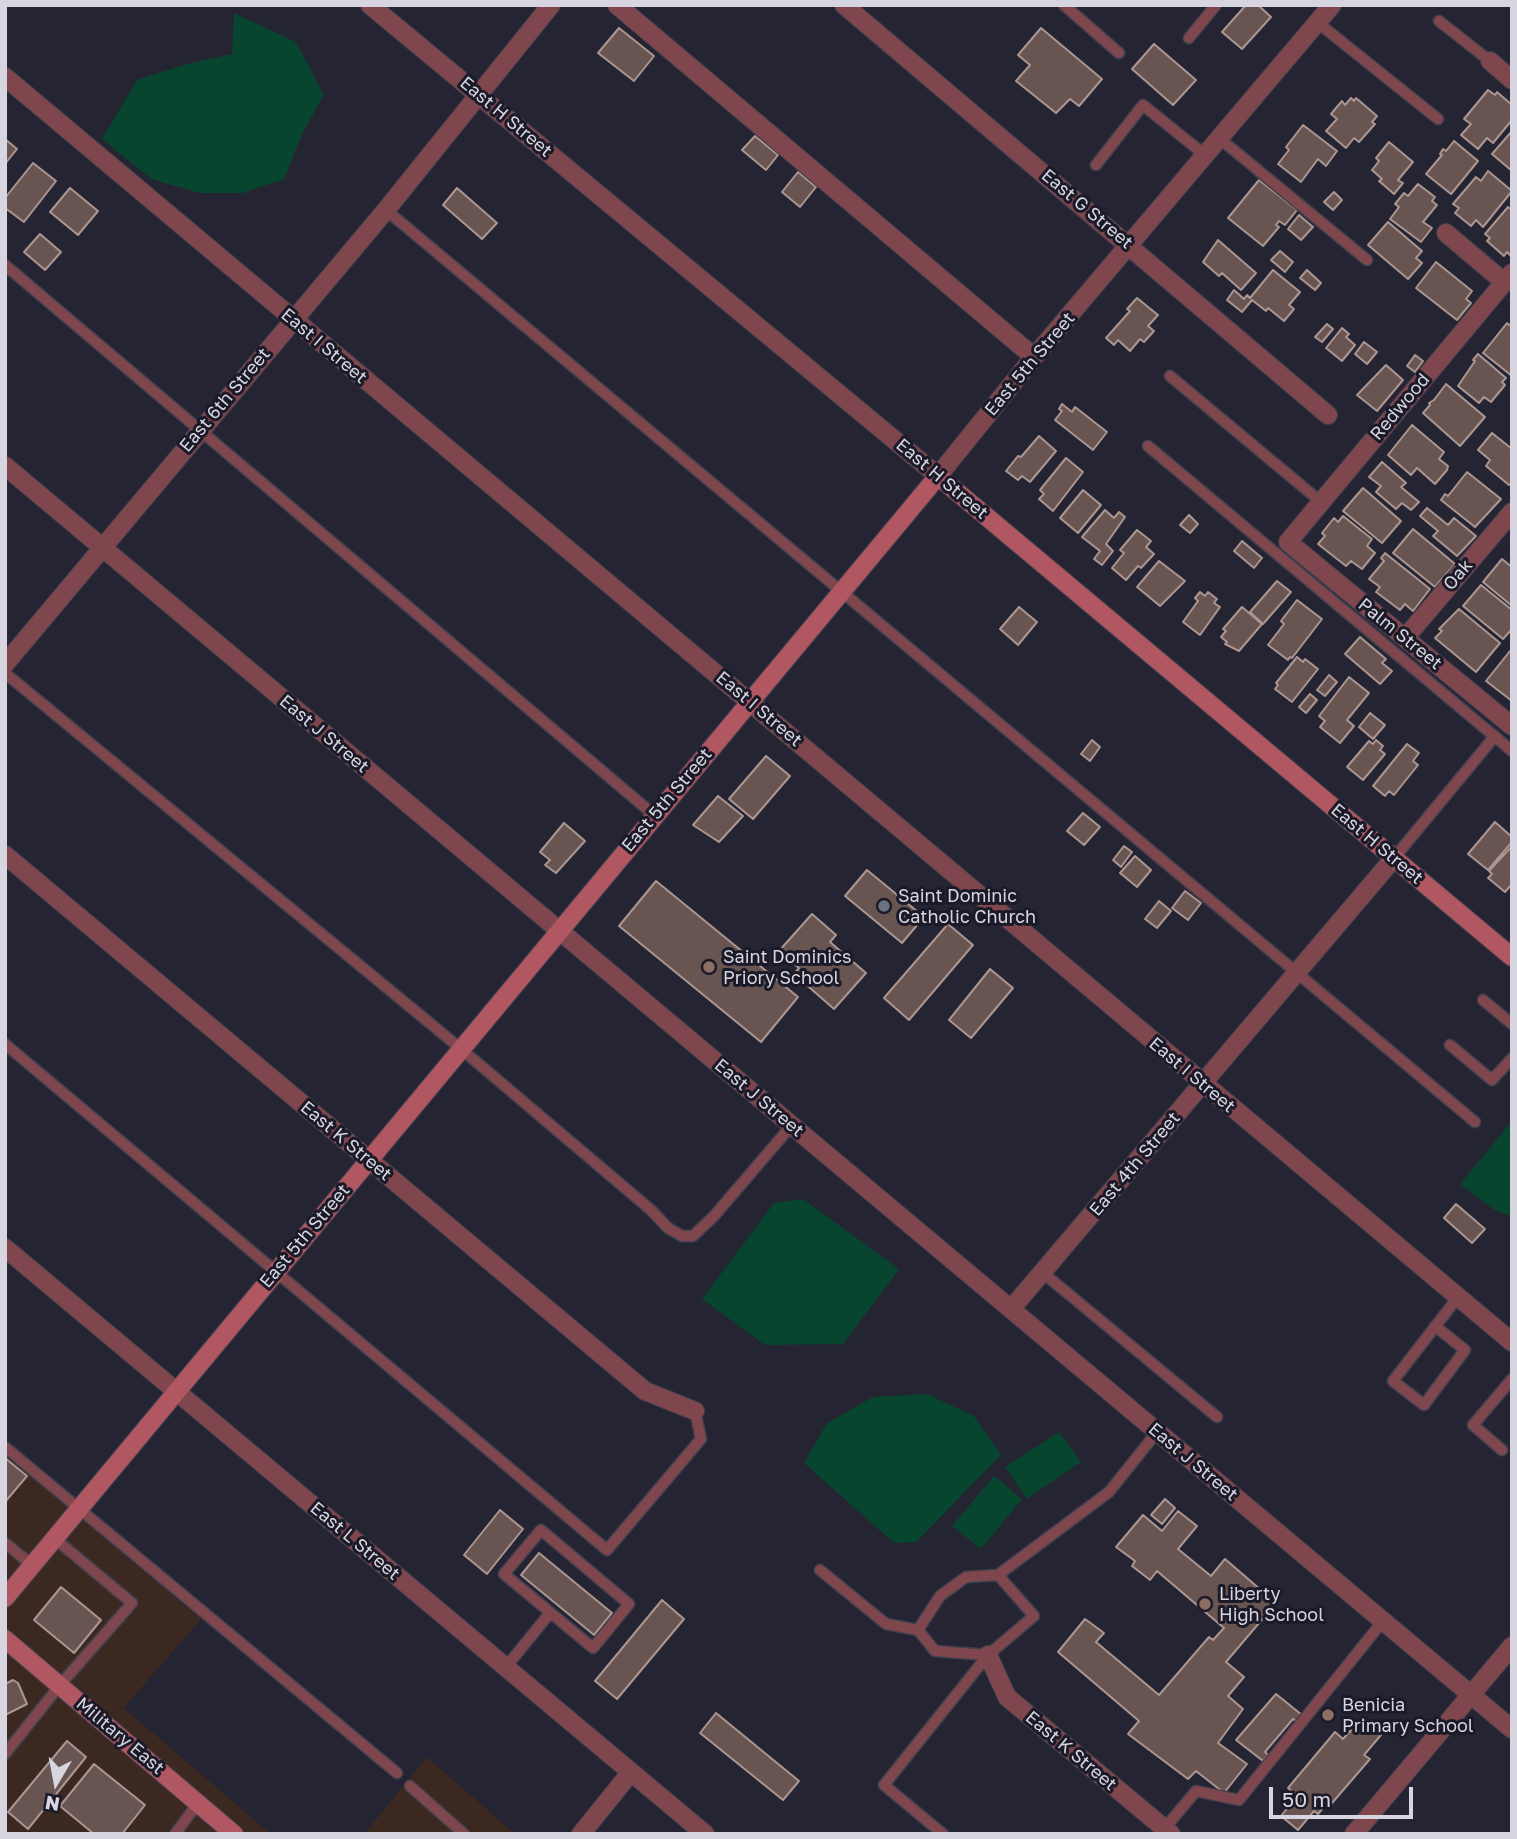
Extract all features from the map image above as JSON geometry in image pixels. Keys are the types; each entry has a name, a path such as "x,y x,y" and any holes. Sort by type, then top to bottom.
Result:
{"street":[{"name":"East H Street","path":"370,5 939,475 1512,957"},
{"name":"East 6th Street","path":"5,664 386,210 551,5"},
{"path":"617,5 1034,358"},
{"name":"East G Street","path":"845,5 1328,415"},
{"name":"East 5th Street","path":"5,1598 1034,358 1332,5"},
{"path":"1490,61 1512,80"},
{"name":"East I Street","path":"5,77 1512,1342"},
{"path":"1446,233 1508,277"},
{"name":"Redwood","path":"1288,542 1508,277"},
{"name":"East J Street","path":"5,466 1512,1729"},
{"name":"Oak","path":"1405,638 1512,512"},
{"name":"Palm Street","path":"1288,542 1512,726"},
{"name":"East K Street","path":"5,856 645,1391 695,1411"},
{"name":"East 4th Street","path":"1011,1309 1394,858"},
{"name":"East L Street","path":"5,1248 705,1834"},
{"name":"Military East","path":"5,1639 234,1834"},
{"path":"1354,1834 1512,1646"},
{"name":"East K Street","path":"988,1655 1007,1697 1168,1831"},
{"path":"581,1834 631,1772"}],"lane":[{"path":"1064,5 1118,53"},
{"path":"1189,38 1216,5"},
{"path":"1439,21 1490,61"},
{"path":"1317,22 1438,119"},
{"path":"1097,164 1143,105 1205,155"},
{"path":"1219,138 1367,260"},
{"path":"386,210 1475,1122"},
{"path":"5,265 654,815"},
{"path":"1170,376 1321,502"},
{"path":"1148,446 1512,751"},
{"path":"5,673 460,1048 651,1210 668,1228 682,1236 693,1236 714,1216 792,1125"},
{"path":"1394,858 1495,736"},
{"path":"1483,1000 1512,1024"},
{"path":"5,1044 607,1550 701,1438 695,1411"},
{"path":"1450,1045 1492,1080 1512,1058"},
{"path":"1042,1272 1217,1417"},
{"path":"1435,1326 1465,1350 1424,1405 1393,1381 1435,1326 1458,1297"},
{"path":"1502,1450 1473,1425 1512,1378"},
{"path":"918,1630 940,1596 966,1577 999,1575 1109,1492 1157,1432"},
{"path":"5,1447 397,1773"},
{"path":"541,1530 629,1604 593,1648 550,1613 504,1574 541,1530"},
{"path":"5,1754 60,1685 132,1603 54,1538"},
{"path":"5,1543 32,1565"},
{"path":"820,1570 886,1624 918,1630 935,1651 988,1655"},
{"path":"943,1834 884,1785 988,1655 1034,1616 999,1575"},
{"path":"506,1667 550,1613"},
{"path":"1168,1831 1196,1791 1239,1800 1383,1621"},
{"path":"410,1786 464,1834"},
{"path":"175,1834 198,1803"}],"shaded area":[{"path":"5,1455 201,1619 124,1708 271,1834 5,1834"},
{"path":"427,1757 515,1834 364,1834"}],"green space":[{"path":"234,13 296,42 324,95 303,132 284,179 243,193 200,193 151,179 102,139 137,80 187,64 232,54"},
{"path":"1512,1121 1512,1217 1493,1209 1460,1184"},
{"path":"803,1199 899,1269 843,1344 765,1345 702,1299 774,1203"},
{"path":"927,1394 974,1416 1001,1455 916,1542 894,1543 804,1463 827,1423 873,1397"},
{"path":"1059,1432 1081,1462 1027,1499 1005,1467"},
{"path":"994,1476 1022,1499 981,1549 952,1526"}],"building":[{"path":"1246,5 1258,5 1271,17 1242,49 1222,32"},
{"path":"619,28 654,56 634,81 598,53"},
{"path":"1041,28 1102,79 1079,106 1070,99 1056,113 1016,81 1030,65 1018,55"},
{"path":"1154,44 1196,80 1173,105 1132,69"},
{"path":"1488,90 1495,95 1497,92 1512,105 1512,120 1493,143 1487,138 1478,149 1461,135 1471,124 1464,119"},
{"path":"1351,98 1354,101 1356,98 1377,116 1372,122 1375,124 1359,142 1354,138 1346,148 1326,131 1337,119 1331,114 1342,101 1345,105"},
{"path":"1303,125 1337,151 1326,166 1318,159 1301,182 1278,164 1289,150 1286,147"},
{"path":"1512,131 1512,171 1492,154"},
{"path":"755,136 778,155 766,170 742,150"},
{"path":"5,139 17,149 5,164"},
{"path":"1454,141 1478,161 1451,194 1426,174 1442,155 1440,154 1443,149 1446,151"},
{"path":"1389,142 1413,162 1398,180 1403,183 1394,194 1379,181 1382,179 1372,170 1379,161 1376,158"},
{"path":"33,163 56,181 24,222 5,208 5,198"},
{"path":"1488,171 1512,191 1483,227 1476,220 1471,226 1455,213 1459,208 1453,204 1476,177 1481,181"},
{"path":"798,172 816,187 800,207 782,192"},
{"path":"1259,180 1297,210 1285,225 1279,221 1276,225 1279,227 1263,246 1228,218"},
{"path":"1418,184 1435,197 1432,201 1437,205 1423,222 1432,228 1421,242 1390,219 1399,207 1395,204 1404,193 1408,196"},
{"path":"70,188 98,211 78,235 50,212"},
{"path":"457,188 497,223 482,239 443,205"},
{"path":"1334,192 1342,200 1333,210 1324,202"},
{"path":"1508,207 1512,210 1512,257 1507,252 1504,256 1487,241 1490,238 1485,234"},
{"path":"1299,215 1313,227 1301,240 1288,229"},
{"path":"1388,222 1422,251 1416,258 1422,263 1408,279 1368,245"},
{"path":"40,234 61,252 45,270 24,252"},
{"path":"1218,240 1256,273 1241,290 1222,273 1219,276 1203,262"},
{"path":"1280,251 1293,262 1285,272 1271,260"},
{"path":"1436,262 1472,291 1466,299 1471,303 1457,320 1416,288"},
{"path":"1273,270 1300,292 1289,305 1294,309 1284,321 1252,300 1242,312 1227,300 1234,290 1244,299 1247,295 1250,298"},
{"path":"1307,270 1321,283 1315,290 1300,278"},
{"path":"1137,298 1158,315 1148,326 1154,331 1144,342 1140,339 1130,351 1118,340 1114,345 1106,338 1130,311 1127,309"},
{"path":"1507,323 1512,327 1512,376 1483,353"},
{"path":"1327,324 1333,329 1322,342 1315,337"},
{"path":"1342,328 1349,334 1346,337 1355,345 1342,361 1326,348"},
{"path":"1364,342 1377,352 1367,364 1355,354"},
{"path":"1478,354 1506,378 1502,382 1505,385 1491,402 1484,397 1479,403 1458,386"},
{"path":"1415,355 1423,361 1415,372 1407,366"},
{"path":"1386,365 1403,380 1377,411 1357,395"},
{"path":"1446,384 1485,417 1460,446 1423,413"},
{"path":"1062,404 1072,412 1075,407 1107,432 1093,450 1055,420 1062,411 1059,409"},
{"path":"1412,425 1444,452 1439,459 1448,466 1447,470 1435,484 1417,468 1411,475 1388,455"},
{"path":"1492,433 1512,449 1512,482 1509,485 1486,466 1490,460 1478,450"},
{"path":"1039,436 1056,451 1030,482 1022,476 1018,480 1006,471"},
{"path":"1066,458 1083,472 1053,511 1039,499 1044,494 1040,490"},
{"path":"1382,462 1406,483 1401,487 1419,502 1411,510 1402,503 1396,509 1376,492 1381,486 1369,477"},
{"path":"1467,472 1501,499 1475,527 1441,500 1445,494 1448,496"},
{"path":"1363,488 1401,521 1382,543 1343,511"},
{"path":"1083,490 1101,505 1078,533 1060,518"},
{"path":"1427,508 1448,525 1454,518 1476,536 1457,556 1433,536 1438,531 1420,516"},
{"path":"1105,510 1114,518 1119,512 1125,517 1106,544 1113,551 1102,565 1094,559 1100,551 1082,537"},
{"path":"1189,515 1198,524 1190,533 1180,525"},
{"path":"1343,516 1372,539 1367,546 1375,553 1362,569 1351,561 1346,566 1318,544 1325,536 1322,533 1334,518 1338,522"},
{"path":"1413,529 1455,564 1435,587 1393,553"},
{"path":"1137,530 1151,541 1146,547 1154,554 1126,580 1112,568 1124,553 1120,550"},
{"path":"1242,541 1262,558 1254,568 1234,551"},
{"path":"1385,553 1430,589 1413,611 1405,604 1400,610 1376,592 1380,587 1369,579 1384,561 1381,558"},
{"path":"1502,559 1512,567 1512,606 1483,582"},
{"path":"1159,561 1185,581 1160,606 1137,587"},
{"path":"1277,581 1291,592 1263,624 1250,612"},
{"path":"1481,585 1512,610 1512,629 1503,639 1463,606"},
{"path":"1200,592 1205,596 1208,592 1217,599 1214,603 1220,607 1200,635 1183,622 1198,601 1195,598"},
{"path":"1297,600 1322,619 1288,660 1268,645"},
{"path":"1019,607 1037,622 1018,645 1000,629"},
{"path":"1242,607 1262,624 1239,651 1225,644 1227,642 1221,637 1226,631 1223,629"},
{"path":"1459,609 1500,643 1476,672 1435,638 1442,631 1439,629"},
{"path":"1360,637 1386,659 1382,663 1392,671 1380,684 1345,654"},
{"path":"1510,651 1512,653 1512,701 1486,681"},
{"path":"1297,657 1303,662 1305,659 1318,669 1292,702 1275,689 1278,685 1276,683"},
{"path":"1329,675 1337,682 1325,696 1317,690"},
{"path":"1349,677 1369,693 1347,720 1354,726 1340,743 1320,727 1325,721 1319,716"},
{"path":"1310,694 1317,700 1306,713 1299,707"},
{"path":"1370,713 1385,725 1373,739 1359,727"},
{"path":"1092,740 1100,747 1090,761 1081,754"},
{"path":"1376,740 1383,746 1380,750 1385,754 1363,780 1347,767 1369,741 1373,744"},
{"path":"1407,744 1419,753 1413,761 1418,765 1394,795 1389,791 1385,796 1373,786"},
{"path":"766,756 790,776 753,819 729,799"},
{"path":"718,796 743,816 719,842 693,825"},
{"path":"1083,813 1100,827 1084,845 1067,831"},
{"path":"1495,822 1512,837 1512,842 1488,870 1468,854"},
{"path":"564,823 585,841 556,873 545,865 550,860 540,852"},
{"path":"1124,846 1132,852 1121,867 1113,860"},
{"path":"1512,846 1512,884 1505,892 1488,878 1492,874 1489,871"},
{"path":"1135,856 1151,870 1137,887 1120,873"},
{"path":"867,870 924,917 902,943 845,896"},
{"path":"656,881 798,997 761,1042 619,926"},
{"path":"1185,891 1201,903 1188,920 1172,908"},
{"path":"1159,901 1171,911 1157,928 1145,919"},
{"path":"812,914 836,935 830,942 866,973 834,1009 794,974 799,968 779,951"},
{"path":"948,924 973,945 909,1020 884,998"},
{"path":"990,969 1013,988 971,1038 949,1020"},
{"path":"1456,1204 1485,1229 1472,1243 1444,1218"},
{"path":"5,1458 27,1476 5,1502"},
{"path":"1165,1499 1175,1508 1162,1524 1151,1515"},
{"path":"500,1510 523,1529 487,1574 464,1555"},
{"path":"1178,1511 1197,1526 1178,1549 1211,1576 1225,1559 1276,1603 1226,1662 1244,1677 1228,1696 1243,1709 1218,1743 1247,1764 1224,1793 1196,1771 1188,1779 1128,1734 1139,1721 1058,1652 1085,1619 1104,1633 1096,1642 1159,1695 1209,1637 1213,1640 1224,1628 1157,1571 1150,1580 1132,1566 1135,1561 1116,1547 1143,1515 1162,1531"},
{"path":"539,1553 612,1613 594,1635 521,1575"},
{"path":"61,1587 101,1620 74,1653 34,1620"},
{"path":"662,1600 684,1619 617,1699 595,1681"},
{"path":"13,1680 18,1683 27,1704 5,1715 5,1684"},
{"path":"1276,1694 1302,1715 1296,1721 1293,1719 1265,1752 1268,1755 1263,1761 1236,1740"},
{"path":"716,1713 799,1781 783,1800 700,1733"},
{"path":"1362,1718 1381,1735 1364,1755 1370,1759 1332,1803 1330,1800 1318,1814 1314,1811 1298,1830 1281,1816 1297,1796 1288,1788 1335,1732 1343,1739"},
{"path":"67,1741 86,1757 28,1829 8,1812"},
{"path":"94,1764 145,1805 122,1834 94,1834 60,1806"}],"place":[{"name":"Saint Dominic Catholic Church","path":"884,906"},
{"name":"Saint Dominics Priory School","path":"709,967"},
{"name":"Liberty High School","path":"1205,1604"},
{"name":"Benicia Primary School","path":"1328,1715"}]}
